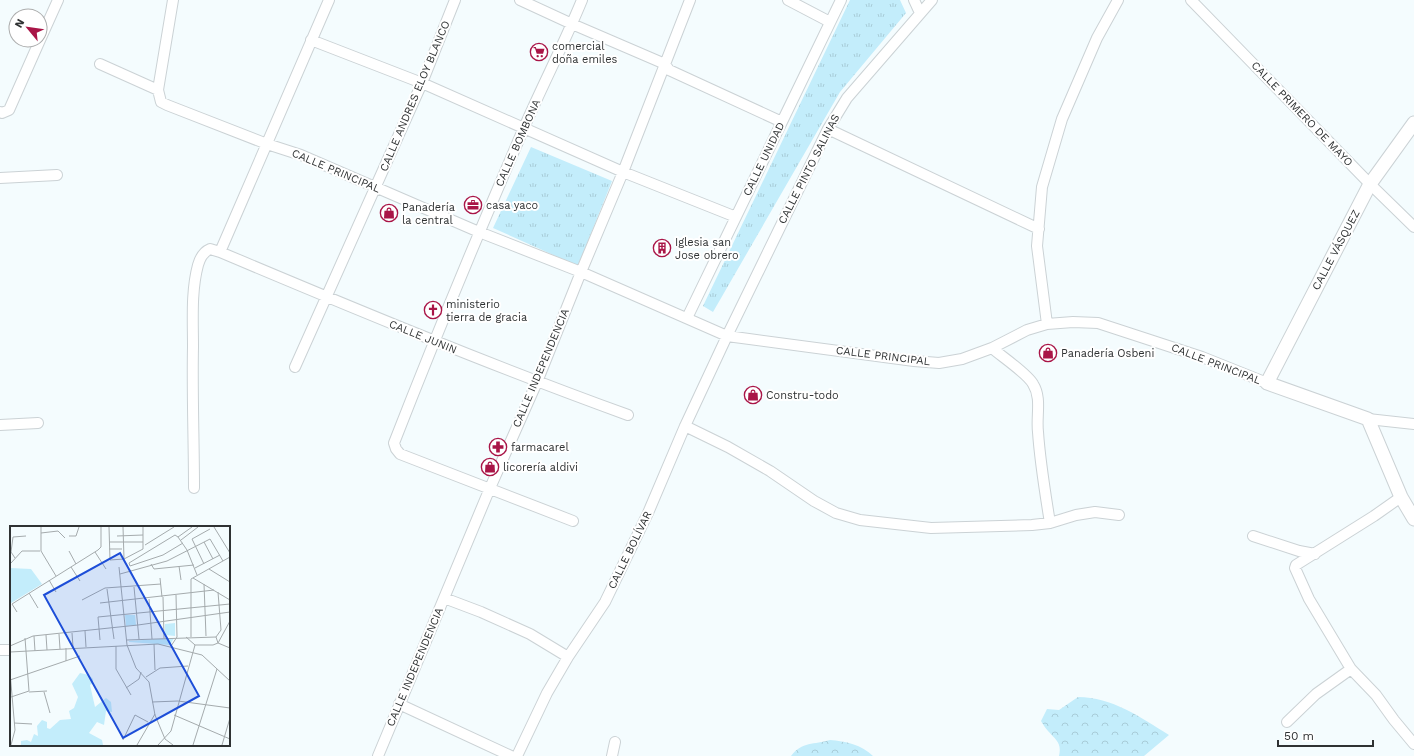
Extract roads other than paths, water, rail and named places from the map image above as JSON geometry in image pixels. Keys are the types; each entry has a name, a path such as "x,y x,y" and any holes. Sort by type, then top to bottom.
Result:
{"street":[{"path":"48,22 58,0"},
{"path":"100,64 158,90 174,0"},
{"path":"194,488 193,359 194,291 196,275 204,253 210,249 220,252 329,0"},
{"name":"CALLE ANDRES ELOY BLANCO","path":"296,367 422,83 455,0"},
{"path":"520,0 665,64 669,70 782,122"},
{"name":"CALLE BOMBONA","path":"490,488 400,454 396,450 394,444 433,341 479,232 582,0"},
{"name":"CALLE INDEPENDENCIA","path":"378,756 490,488 537,382 623,172 690,0"},
{"path":"788,0 830,22"},
{"name":"CALLE UNIDAD","path":"687,318 841,0"},
{"path":"914,0 920,13"},
{"name":"CALLE PINTO SALINAS","path":"727,336 828,129 847,98 932,0"},
{"path":"1047,324 1037,246 1042,187 1062,119 1097,38 1118,0"},
{"name":"CALLE PRIMERO DE MAYO","path":"1191,0 1370,184 1414,227"},
{"path":"311,40 422,83 623,172 736,217"},
{"path":"0,112 2,113 8,110 36,48"},
{"name":"CALLE PRINCIPAL","path":"158,90 162,102 167,105 267,144 301,155 479,232 581,272 727,336 939,363 962,359 992,348 1026,330 1047,324 1098,322 1202,357 1267,383 1368,419 1414,424"},
{"name":"CALLE VÁSQUEZ","path":"1267,383 1370,184 1414,123"},
{"path":"828,129 1039,229"},
{"path":"0,178 57,175"},
{"name":"CALLE JUNIN","path":"220,252 433,341 537,382 628,415"},
{"name":"CALLE BOLÍVAR","path":"517,756 547,693 568,657 605,602 648,513 685,426 727,336"},
{"path":"992,348 1028,377 1037,391 1037,429 1042,474 1050,523"},
{"path":"1368,419 1401,497 1414,519"},
{"path":"0,425 38,423"},
{"path":"685,426 728,447 770,471 814,501 836,513 860,520 931,528 1032,525 1050,523 1076,515 1095,512 1119,515"},
{"path":"490,488 573,521"},
{"path":"1401,497 1374,516 1296,565 1295,571 1308,599 1351,669 1376,695 1414,744"},
{"path":"1253,536 1299,551 1315,554"},
{"path":"444,598 481,612 530,634 568,657"},
{"path":"1287,722 1316,694 1351,669"},
{"path":"399,704 511,756"},
{"path":"612,756 615,742"}],"place":[{"name":"comercial doña emiles","path":"539,52"},
{"name":"casa yaco","path":"473,205"},
{"name":"Panadería la central","path":"389,213"},
{"name":"Iglesia san Jose obrero","path":"662,248"},
{"name":"ministerio tierra de gracia","path":"433,310"},
{"name":"Panadería Osbeni","path":"1048,353"},
{"name":"Constru-todo","path":"753,395"},
{"name":"farmacarel","path":"498,447"},
{"name":"licorería aldivi","path":"490,467"}]}
